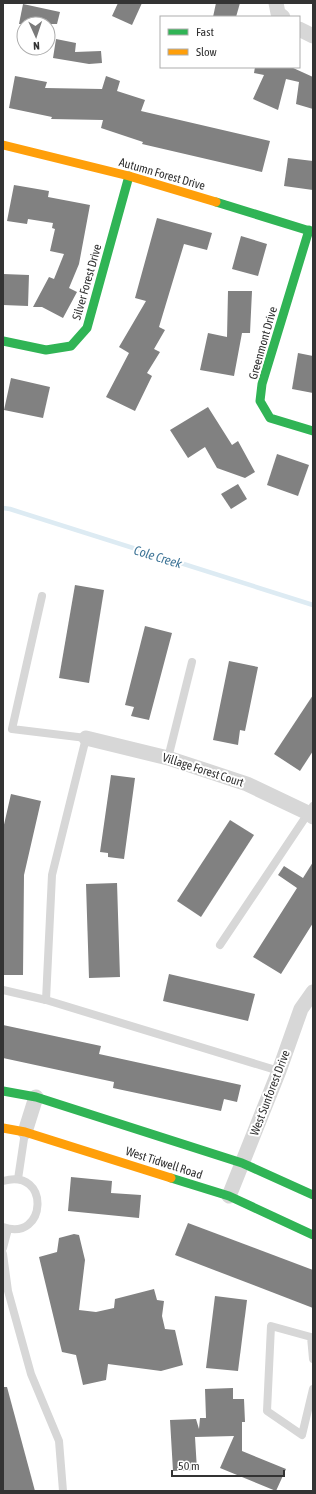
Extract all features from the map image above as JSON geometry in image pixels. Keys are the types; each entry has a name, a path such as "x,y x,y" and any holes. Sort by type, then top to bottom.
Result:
{"street":[{"path":"276,3 278,13 282,16"},
{"path":"300,30 313,36"},
{"name":"Autumn Forest Drive","path":"3,145 129,176 311,231"},
{"name":"Silver Forest Drive","path":"3,341 46,350 71,346 87,328 129,176"},
{"name":"Greenmont Drive","path":"311,231 262,384 260,401 270,418 313,431"},
{"name":"Village Forest Court","path":"86,738 168,758 247,784 311,812"},
{"name":"West Sunforest Drive","path":"229,1196 302,1009 313,992"},
{"name":"West Tidwell Road","path":"3,1091 36,1097 242,1164 313,1195"},
{"path":"25,1132 36,1097"},
{"name":"West Tidwell Road","path":"3,1128 25,1132 229,1196 313,1235"}],"lane":[{"path":"42,596 12,729 86,738 52,875 46,1000"},
{"path":"168,758 192,662"},
{"path":"220,945 311,812"},
{"path":"3,990 46,1000 279,1071"},
{"path":"18,1179 25,1132"},
{"path":"3,1181 18,1179 30,1186 35,1191 38,1205 34,1219 28,1224 15,1229 5,1228 3,1248"},
{"path":"3,1254 8,1291 31,1374 59,1441 63,1491"},
{"path":"313,1359 311,1337 271,1326 267,1411 302,1435 313,1389"}],"building":[{"path":"118,3 142,3 132,25 112,16"},
{"path":"216,3 240,3 236,16 213,16"},
{"path":"23,4 60,12 57,24 56,16 21,16"},
{"path":"56,39 76,43 75,52 101,51 102,63 89,64 53,58 53,56 56,56"},
{"path":"255,68 293,68 313,77 313,109 296,104 299,82 286,79 278,110 253,99 264,75 254,73"},
{"path":"15,76 47,82 45,88 102,89 106,76 120,81 117,91 145,100 141,111 270,141 262,172 142,144 143,142 101,128 103,120 51,119 52,117 9,108"},
{"path":"288,158 313,161 313,190 284,186"},
{"path":"14,185 49,191 48,197 90,205 79,264 69,288 77,292 63,318 42,307 33,307 49,277 54,279 64,254 50,251 55,229 52,228 53,223 28,219 27,224 7,221"},
{"path":"157,218 212,233 207,250 184,244 159,327 165,330 154,349 160,352 147,373 152,376 135,411 106,397 129,353 119,347 146,301 135,298"},
{"path":"241,236 267,244 258,276 232,269"},
{"path":"3,274 29,275 28,306 3,305"},
{"path":"228,291 252,291 250,333 242,333 234,376 200,370 208,333 227,337"},
{"path":"298,353 313,356 313,393 292,389"},
{"path":"11,378 50,387 43,418 4,410"},
{"path":"208,407 232,445 238,441 255,472 245,478 217,468 205,447 188,458 170,430"},
{"path":"277,454 309,465 298,496 267,485"},
{"path":"238,484 247,499 231,509 221,494"},
{"path":"75,585 104,590 89,683 59,678"},
{"path":"145,626 172,633 149,720 131,716 134,707 125,705"},
{"path":"229,661 258,667 245,731 240,730 238,745 213,740"},
{"path":"313,695 313,751 300,771 274,754"},
{"path":"111,775 135,778 124,859 108,857 108,853 100,852"},
{"path":"11,794 41,801 24,875 23,975 3,975 3,829"},
{"path":"230,820 254,835 201,917 177,901"},
{"path":"313,862 313,923 281,974 253,957 297,888 278,875 284,866 303,878"},
{"path":"117,883 120,977 89,978 86,884"},
{"path":"169,974 255,994 248,1021 163,1001"},
{"path":"3,1025 101,1046 99,1054 241,1085 237,1102 224,1099 221,1111 113,1088 114,1082 3,1058"},
{"path":"71,1177 112,1181 111,1193 141,1195 139,1218 68,1211"},
{"path":"188,1223 313,1270 313,1308 175,1255"},
{"path":"74,1234 79,1235 85,1260 79,1310 96,1312 114,1308 115,1299 154,1289 157,1300 164,1301 162,1316 165,1329 175,1330 183,1365 161,1371 108,1364 106,1380 83,1385 76,1355 62,1352 39,1257 57,1252 59,1238"},
{"path":"215,1296 247,1300 238,1371 206,1368"},
{"path":"3,1387 7,1387 35,1491 3,1491"},
{"path":"233,1388 233,1399 244,1399 245,1422 242,1422 242,1451 286,1469 276,1491 220,1468 234,1436 195,1437 197,1470 173,1471 170,1420 196,1419 199,1429 200,1418 206,1418 205,1389"}],"waterway":[{"name":"Cole Creek","path":"3,508 313,605"}],"traffic: fast":[{"path":"3,341 46,350 71,346 87,328 129,176"},
{"path":"216,202 313,232"},
{"path":"309,230 262,384 260,401 270,418 313,431"},
{"path":"3,1091 36,1097 242,1163 313,1195"},
{"path":"171,1178 229,1196 313,1235"}],"traffic: slow":[{"path":"3,145 129,176 216,202"},
{"path":"3,1128 25,1132 171,1178"}]}
